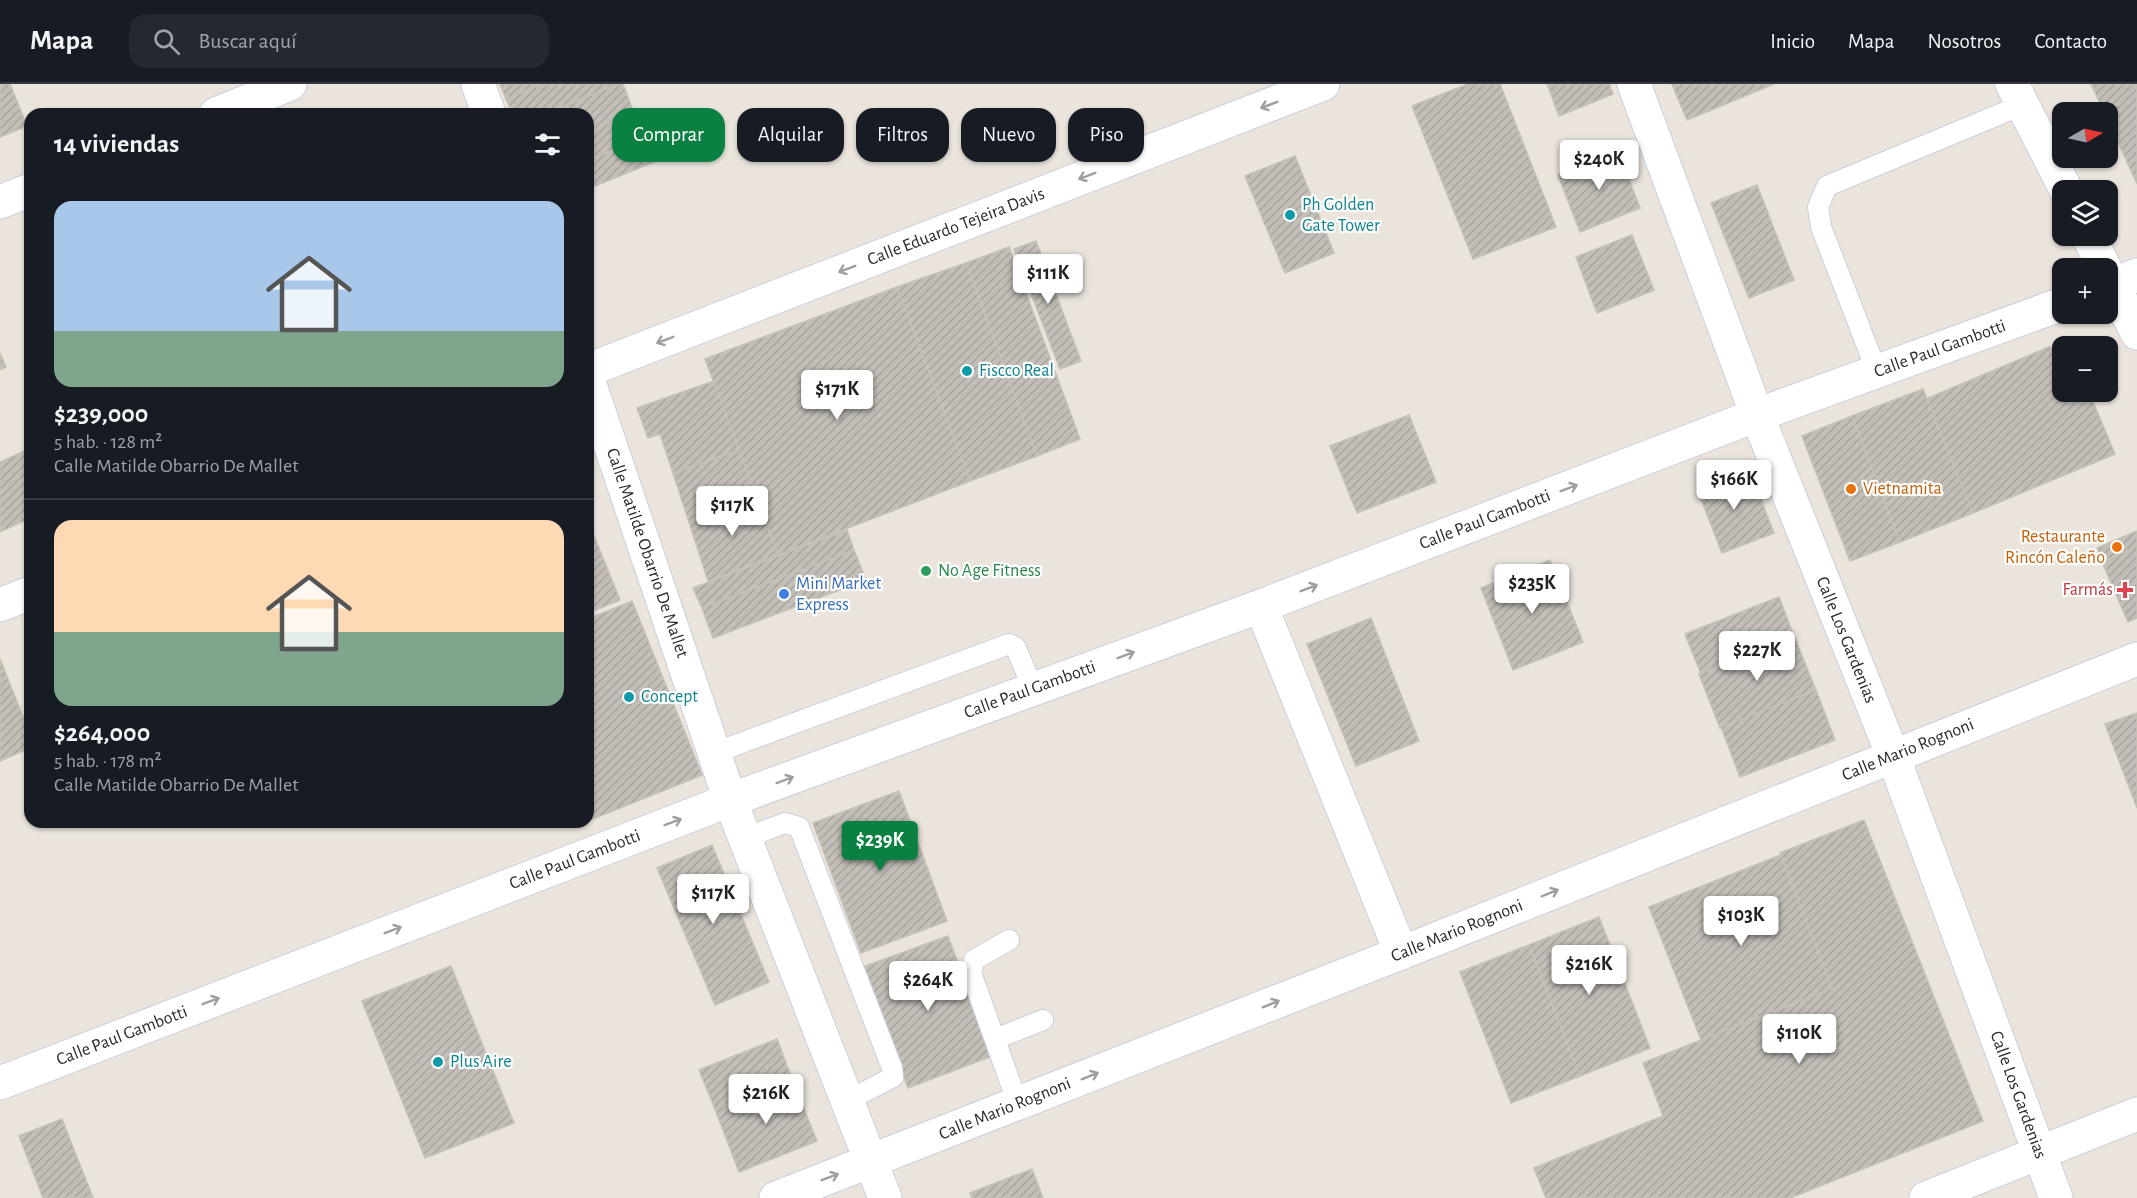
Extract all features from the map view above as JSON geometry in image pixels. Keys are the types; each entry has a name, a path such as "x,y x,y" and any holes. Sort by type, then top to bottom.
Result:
{"street":[{"path":"231,108 290,84"},
{"path":"478,84 487,108"},
{"name":"Calle Eduardo Tejeira Davis","path":"594,368 1323,84"},
{"name":"Calle Los Gardenias","path":"1634,84 1757,416 1893,756 2056,1198"},
{"path":"2017,94 2061,180"},
{"path":"0,202 24,192"},
{"path":"2118,288 2137,333"},
{"name":"Calle Paul Gambotti","path":"0,1083 730,800 1261,606 1757,416 2052,308"},
{"name":"Calle Matilde Obarrio De Mallet","path":"594,397 730,800 885,1198"},
{"path":"0,605 24,595"},
{"path":"1261,606 1401,953"},
{"name":"Calle Mario Rognoni","path":"776,1198 1401,953 2137,659"},
{"path":"1926,1198 2137,1114"}],"lane":[{"path":"1878,372 1821,227 1818,207 1827,186 2017,94"},
{"path":"714,753 1009,644 1016,648 1033,689"},
{"path":"745,837 785,824 799,827 892,1068 893,1077 887,1082 848,1101"},
{"path":"1009,940 974,960 971,973 1018,1104"},
{"path":"995,1039 1043,1020"}],"building":[{"path":"0,84 10,84 24,119 24,127 0,137"},
{"path":"500,84 543,84 506,99"},
{"path":"543,84 618,84 560,108 510,108 506,99"},
{"path":"623,84 632,108 612,108 612,122 594,129 594,108 560,108"},
{"path":"1468,84 1500,84 1556,227 1473,259 1412,106"},
{"path":"1547,84 1609,84 1613,94 1559,116"},
{"path":"1672,84 1774,84 1687,120"},
{"path":"2091,84 2137,84 2137,184 2118,142 2118,102 2099,102"},
{"path":"612,122 612,150 594,158 594,129"},
{"path":"612,150 612,162 654,162 594,187 594,158"},
{"path":"1618,151 1640,208 1580,232 1558,175"},
{"name":"Ph Golden Gate Tower","path":"1295,156 1334,253 1285,273 1245,176"},
{"path":"1757,185 1794,280 1749,298 1711,203"},
{"path":"1632,235 1654,290 1597,313 1576,257"},
{"path":"1036,241 1081,361 1060,369 1014,249"},
{"path":"1009,247 1080,439 1037,456 966,263"},
{"name":"Fiscco Real","path":"966,263 1037,456 970,481 897,287"},
{"path":"897,287 970,481 778,555 705,359"},
{"path":"2049,347 2052,349 2052,402 2093,402 2115,454 1973,513 1926,399"},
{"path":"0,353 6,367 0,370"},
{"path":"714,381 739,450 673,473 660,434 648,438 637,408"},
{"path":"1923,389 1973,513 1900,542 1852,416"},
{"path":"1409,415 1436,482 1357,513 1330,446"},
{"name":"Vietnamita","path":"1852,416 1900,542 1850,561 1802,436"},
{"path":"739,450 755,493 687,516 673,473"},
{"path":"24,451 24,521 0,532 0,462"},
{"path":"1740,469 1747,487 1755,484 1774,533 1722,553 1696,486"},
{"path":"755,493 778,555 708,581 687,516"},
{"path":"847,530 854,550 702,608 693,588"},
{"name":"Restaurante Rincón Caleño","path":"2137,531 2137,546 2102,562 2097,548"},
{"path":"594,536 620,600 594,611"},
{"name":"Farmás","path":"2137,546 2137,618 2128,622 2102,562"},
{"name":"Mini Market Express","path":"854,550 866,580 713,638 702,608"},
{"path":"1550,560 1583,642 1513,670 1481,588"},
{"path":"1779,597 1794,636 1701,674 1685,634"},
{"name":"Concept","path":"632,601 702,775 594,819 594,617"},
{"path":"1371,618 1419,741 1356,766 1307,644"},
{"path":"1794,636 1816,690 1720,728 1699,674"},
{"path":"0,659 24,719 24,751 0,761"},
{"path":"1816,690 1835,740 1740,777 1721,727"},
{"path":"2137,713 2137,808 2105,724"},
{"path":"899,791 947,921 861,953 813,823"},
{"path":"1864,820 1983,1121 1790,1198 1546,1198 1534,1168 1663,1116 1643,1063 1832,988 1780,853"},
{"path":"712,845 769,982 715,1005 657,868"},
{"path":"1781,855 1832,988 1701,1040 1649,907"},
{"path":"1599,917 1650,1048 1580,1076 1529,945"},
{"path":"948,936 992,1056 908,1088 863,967"},
{"path":"1529,945 1580,1076 1511,1103 1460,972"},
{"name":"Plus Aire","path":"451,966 514,1123 425,1158 362,1001"},
{"path":"777,1039 792,1079 715,1109 699,1070"},
{"path":"792,1079 817,1141 739,1172 715,1109"},
{"path":"62,1119 93,1198 43,1198 19,1136"},
{"path":"1032,1169 1043,1198 972,1198 970,1193"}],"place":[{"name":"Ph Golden Gate Tower","path":"1290,215"},
{"name":"Fiscco Real","path":"967,371"},
{"name":"Vietnamita","path":"1851,489"},
{"name":"Restaurante Rincón Caleño","path":"2117,547"},
{"name":"No Age Fitness","path":"926,571"},
{"name":"Farmás","path":"2125,590"},
{"name":"Mini Market Express","path":"784,594"},
{"name":"Concept","path":"629,697"},
{"name":"Plus Aire","path":"438,1062"}]}
